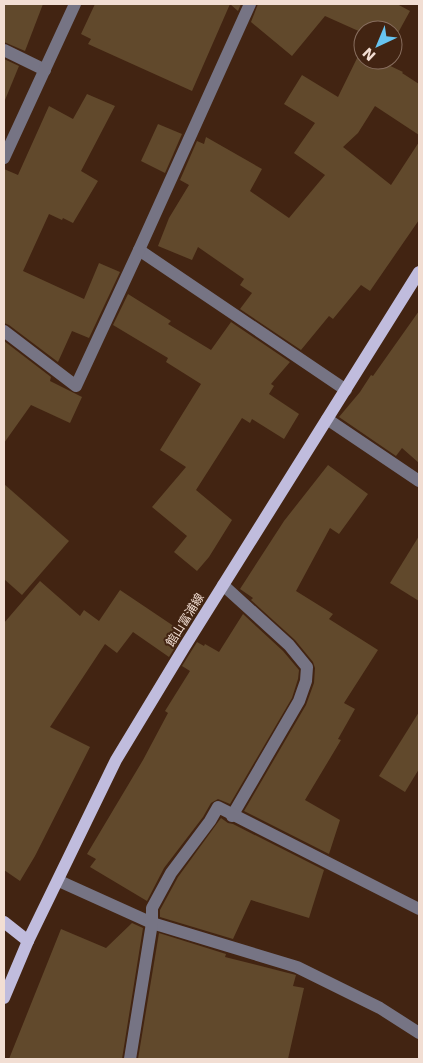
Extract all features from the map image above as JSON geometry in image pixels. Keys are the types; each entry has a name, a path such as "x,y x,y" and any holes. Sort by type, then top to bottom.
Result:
{"main road":[{"name":"館山富浦線","path":"4,998 28,941 59,881 116,760 419,272"},
{"path":"4,922 28,941"}],"street":[{"path":"4,158 75,4"},
{"path":"4,331 76,386 250,4"},
{"path":"4,50 45,70"},
{"path":"139,250 346,390"},
{"path":"327,419 419,480"},
{"path":"223,585 289,645 307,667 306,681 299,700 232,816"},
{"path":"130,1059 152,923 152,908 171,872 210,821 218,807 232,816 419,909"},
{"path":"59,881 152,923 297,967 380,1008 419,1033"}],"building":[{"path":"4,4 43,4 25,51 4,42"},
{"path":"95,4 230,4 192,91 88,44 91,39 81,34"},
{"path":"230,4 241,4 238,11"},
{"path":"258,4 397,4 410,11 403,24 403,20 353,20 353,29 325,16 292,56 251,22"},
{"path":"4,59 19,66 5,100 4,100"},
{"path":"353,66 353,70 399,70 419,84 419,135 375,106 358,133 343,147 391,185 419,142 419,220 370,291 361,285 333,319 329,316 301,350 240,309 252,293 240,285 244,279 198,247 192,260 158,246 169,218 189,185 180,180 197,141 204,144 206,137 262,169 250,191 289,218 325,175 294,153 315,123 284,104 302,75 338,97"},
{"path":"87,94 115,106 81,171 98,181 73,223 49,214 23,271 84,299 99,263 120,272 89,338 72,331 58,362 4,323 4,169 18,175 49,106 73,119"},
{"path":"158,124 182,134 165,173 141,161"},
{"path":"128,294 171,321 168,324 211,350 231,322 290,362 271,384 274,386 269,394 299,414 284,439 252,419 250,423 242,418 196,490 232,520 209,557 197,571 174,552 187,536 152,507 186,467 160,450 201,384 166,362 168,358 113,325"},
{"path":"419,311 419,463 402,448 396,456 339,417 360,392 371,375 373,376"},
{"path":"4,341 51,377 50,381 82,397 70,423 31,405 4,443"},
{"path":"328,465 368,494 339,534 330,528 296,591 333,614 329,619 378,650 344,703 355,709 338,739 341,740 305,800 340,820 329,854 244,811 306,705 314,683 315,668 313,662 295,640 251,600 253,598 240,589 284,521"},
{"path":"4,484 69,541 22,595 4,579"},
{"path":"419,536 419,601 390,583"},
{"path":"40,581 80,616 84,610 99,621 120,590 184,633 169,657 133,632 117,653 105,644 50,727 90,747 35,856 20,881 4,870 4,623"},
{"path":"243,614 283,651 299,670 292,698 230,804 218,799 211,803 203,817 164,868 147,901 90,867 96,859 87,854 143,760 168,713 165,711 190,671 182,666 197,642 219,652"},
{"path":"419,712 419,769 405,792 379,776"},
{"path":"221,818 324,870 309,918 251,900 233,939 160,917 160,910 178,877"},
{"path":"132,923 143,928 122,1059 9,1059 61,929 106,948"},
{"path":"159,933 226,954 225,957 296,975 293,986 304,988 288,1059 138,1059"}]}
